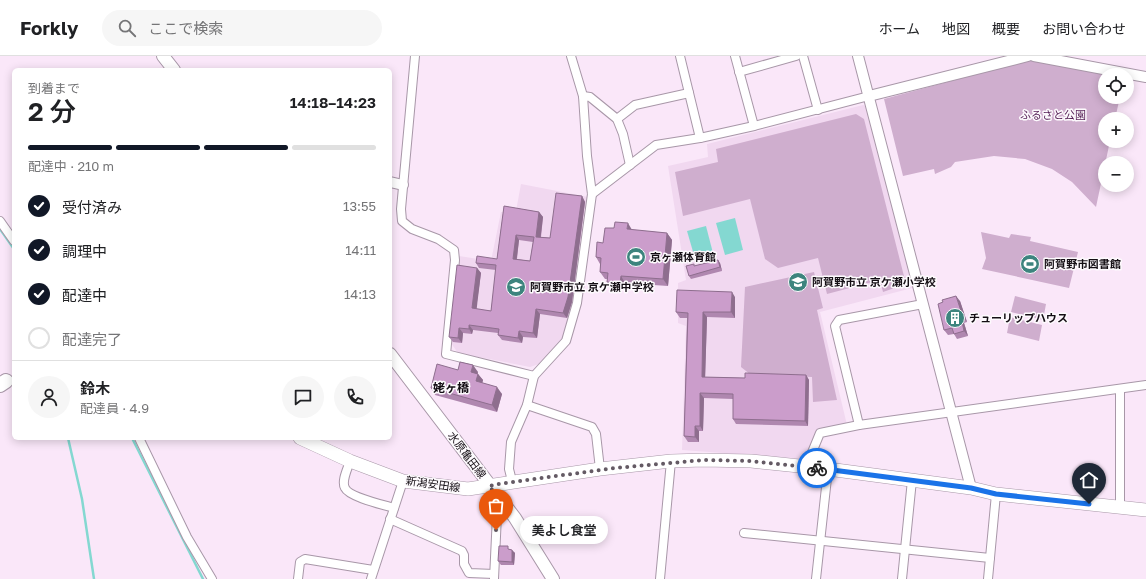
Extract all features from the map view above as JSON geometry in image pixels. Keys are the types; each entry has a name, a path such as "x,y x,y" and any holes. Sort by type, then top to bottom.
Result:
{"main road":[{"path":"163,56 172,68"},
{"name":"水原亀田線","path":"392,357 506,507 553,579"},
{"name":"新潟安田線","path":"304,440 350,461 404,481 468,489 512,481 672,461 750,461 912,480 971,488 996,494 1146,510"}],"street":[{"path":"415,56 401,208 402,221 412,229 438,239 454,250 455,260 446,354 534,376"},
{"path":"512,481 509,469 511,442 527,405 534,376 566,341 577,303 592,194 587,156 583,96 571,56"},
{"path":"680,56 700,138"},
{"path":"735,56 754,126"},
{"path":"739,72 796,56"},
{"path":"803,56 818,110"},
{"path":"858,56 971,488"},
{"path":"592,194 656,145 700,138 754,126 1028,56"},
{"path":"1034,56 1146,77"},
{"path":"617,119 635,105 689,93"},
{"path":"583,96 590,97 617,119 623,134 630,165"},
{"path":"392,182 403,185"},
{"path":"0,221 12,238"},
{"path":"859,425 835,326 839,320 923,304"},
{"path":"806,467 820,433 859,425 1146,385"},
{"path":"1120,389 1120,507"},
{"path":"527,405 592,427 596,434 600,469"},
{"path":"141,440 187,537 212,579"},
{"path":"350,461 344,482 344,488 350,494 394,508"},
{"path":"660,579 672,461"},
{"path":"816,579 828,469"},
{"path":"902,579 912,480"},
{"path":"371,579 404,481"},
{"path":"988,579 996,494"},
{"path":"390,519 462,551 464,555 464,564 469,573 494,577 496,515 506,507"},
{"path":"744,533 905,548 990,558"},
{"path":"298,579 300,562 305,559 373,570"}],"shaded area":[{"name":"阿賀野市立 京ケ瀬小学校","path":"863,105 868,107 916,287 820,312 847,425 818,428 806,459 682,450 686,326 678,323 678,283 686,280 668,166 708,157 707,144"},
{"name":"阿賀野市立 京ケ瀬中学校","path":"521,184 588,197 573,312 562,344 545,362 530,367 458,353 451,343 459,256 491,261 501,212 516,211"},
{"path":"735,218 743,250 725,255 716,223"},
{"path":"706,226 714,257 696,262 687,231"}],"green space":[{"name":"ふるさと公園","path":"1033,59 1098,72 1098,104 1118,104 1117,112 1098,112 1098,148 1109,148 1107,156 1098,156 1099,192 1096,207 1072,182 1052,169 1025,159 994,156 955,162 951,167 935,174 934,169 903,176 884,99"},
{"path":"856,114 864,119 906,284 883,292 880,280 827,294 818,258 778,268 765,259 750,199 683,216 675,172 718,162 716,149"},
{"name":"阿賀野市図書館","path":"981,232 1009,238 1011,234 1031,237 1030,241 1078,252 1069,288 982,269 986,258"},
{"path":"814,272 823,308 817,310 837,400 813,402 812,377 751,375 741,367 745,287"},
{"path":"1015,296 1046,304 1043,320 1011,312"},
{"path":"1010,317 1042,325 1039,341 1007,333"}],"building":[{"path":"556,193 582,196 568,297 563,313 536,309 533,333 519,331 518,338 498,335 499,329 469,325 469,329 459,328 458,338 449,337 457,265 477,268 472,308 491,311 496,265 476,263 477,256 497,259 504,206 539,212 536,237 550,238","holes":["516,235 534,237 530,261 513,259"]},
{"name":"京ヶ瀬体育館","path":"615,222 628,223 627,229 667,233 663,279 621,276 620,283 607,282 608,273 600,272 601,258 596,257 597,242 603,243 605,228 614,228"},
{"path":"718,260 720,267 689,276 686,266 694,264 694,266"},
{"path":"677,290 732,292 731,312 703,312 702,377 745,378 745,373 806,375 805,421 733,419 733,394 700,393 700,426 695,426 695,437 684,436 688,313 676,312"},
{"name":"チューリップハウス","path":"956,296 963,317 961,317 964,331 954,334 952,328 944,330 938,304 943,302 942,300"},
{"path":"460,362 473,365 471,372 478,374 476,381 497,387 492,405 431,388 437,364 458,370"},
{"path":"499,546 508,546 508,549 512,550 512,562 498,561"}],"waterway":[{"path":"0,229 12,246"},
{"path":"68,440 82,499 94,579"},
{"path":"133,440 203,579"}],"way so far":[{"path":"496,530 496,515 506,507 489,486 508,482 672,461 750,461 817,468"}],"place":[{"name":"京ヶ瀬体育館","path":"636,257"},
{"name":"阿賀野市図書館","path":"1030,264"},
{"name":"阿賀野市立 京ケ瀬小学校","path":"798,282"},
{"name":"阿賀野市立 京ケ瀬中学校","path":"516,287"},
{"name":"チューリップハウス","path":"955,318"},
{"name":"美よし食堂","path":"496,530"}],"district":[{"name":"姥ヶ橋","path":"451,388"}],"route":[{"path":"817,468 971,488 996,494 1089,504"}]}
